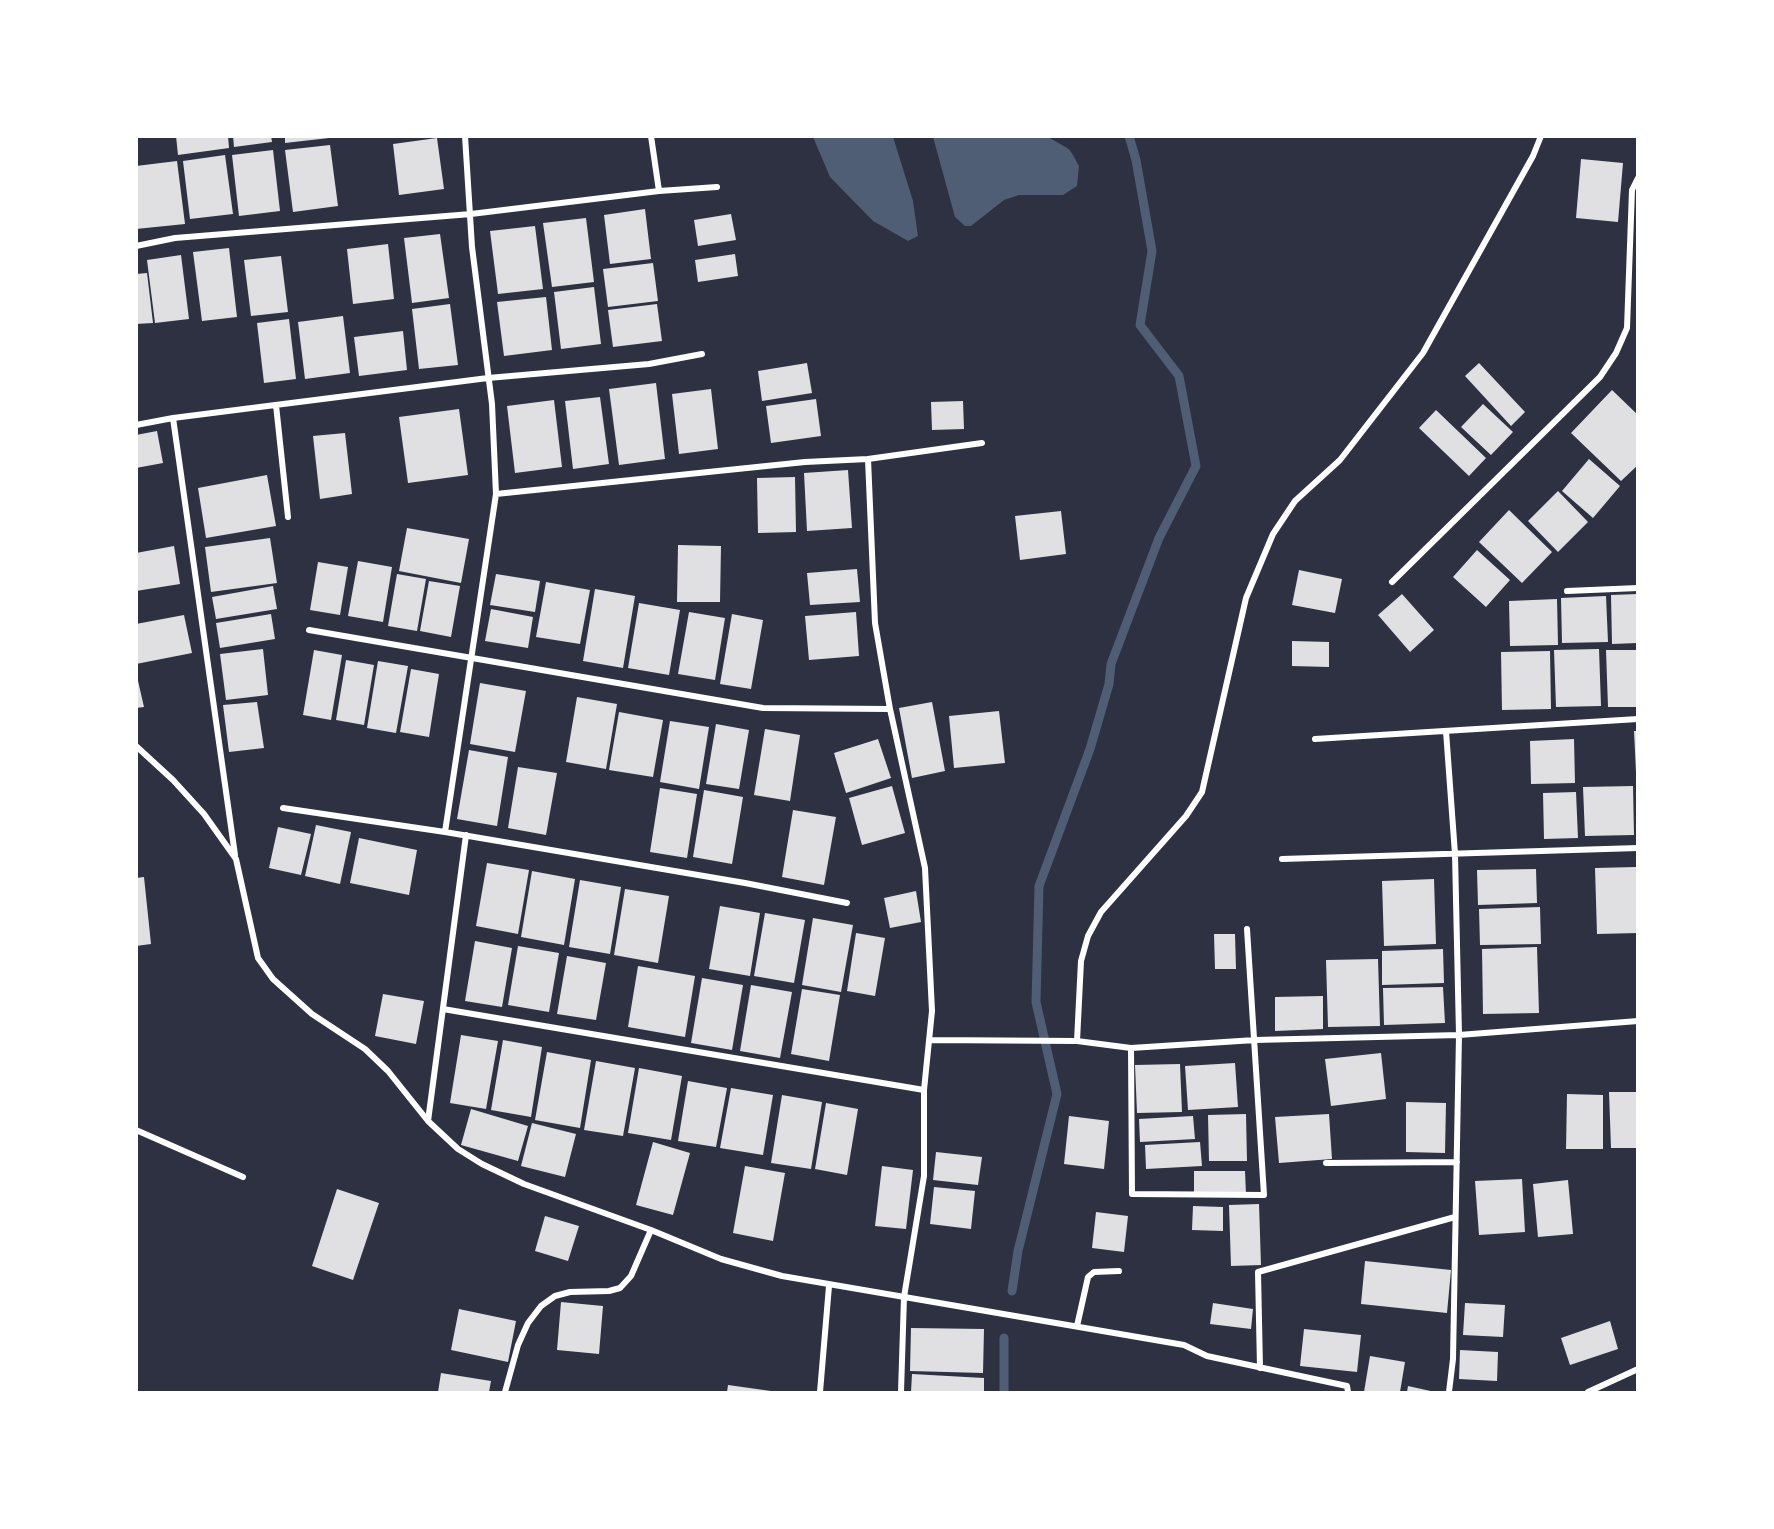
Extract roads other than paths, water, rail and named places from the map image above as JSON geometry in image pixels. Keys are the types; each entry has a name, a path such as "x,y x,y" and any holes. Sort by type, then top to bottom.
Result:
{"street":[{"path":"445,831 496,494 492,404 472,247 465,136"},
{"path":"651,136 659,191"},
{"path":"1077,1041 1081,962 1088,936 1101,912 1186,816 1202,792 1246,598 1273,534 1295,501 1340,460 1423,353 1533,156 1541,136"},
{"path":"1392,582 1600,377 1616,353 1627,328 1632,190 1638,178"},
{"path":"136,246 175,238 471,214 659,191 717,187"},
{"path":"136,425 173,418 488,378 650,364 702,354"},
{"path":"276,405 288,517"},
{"path":"173,418 236,859 258,958 273,980 312,1014 365,1049 388,1071 428,1121 458,1149 482,1164 525,1184 721,1258 782,1276 829,1286 904,1296 1184,1345 1207,1356 1347,1386 1348,1392"},
{"path":"496,494 805,462 868,459 982,443"},
{"path":"868,459 875,623 890,709 925,868 932,1011 924,1090 924,1176 904,1296 901,1392"},
{"path":"1567,591 1638,588"},
{"path":"309,630 763,708 890,709"},
{"path":"1315,739 1638,719"},
{"path":"1446,731 1455,854 1459,1035 1453,1359 1449,1392"},
{"path":"136,746 173,780 204,814 236,859"},
{"path":"283,808 445,831 847,903"},
{"path":"428,1121 465,835"},
{"path":"1282,859 1638,848"},
{"path":"1131,1048 1132,1194 1264,1195 1256,1040 1247,929"},
{"path":"443,1009 924,1090"},
{"path":"929,1040 1057,1043 1077,1041 1131,1048 1256,1040 1459,1035 1638,1021"},
{"path":"136,1130 243,1177"},
{"path":"1326,1163 1457,1162"},
{"path":"1260,1368 1258,1272 1455,1217"},
{"path":"505,1392 518,1345 528,1323 541,1306 555,1296 570,1292 609,1292 620,1288 632,1276 651,1230"},
{"path":"1077,1326 1088,1277 1094,1272 1119,1271"},
{"path":"820,1392 829,1286"},
{"path":"1588,1392 1638,1369"}],"water":[{"path":"813,137 893,137 913,201 918,236 908,241 873,221 830,177"},
{"path":"933,137 1048,137 1069,149 1073,155 1079,166 1077,186 1063,195 1019,195 1004,200 971,226 965,226 955,217"}],"waterway":[{"path":"1012,1291 1018,1251 1057,1094 1036,1002 1039,886 1090,749 1109,684 1111,664 1159,538 1196,466 1179,376 1140,325 1152,251 1136,160 1129,136"},
{"path":"1004,1338 1004,1392"}]}
